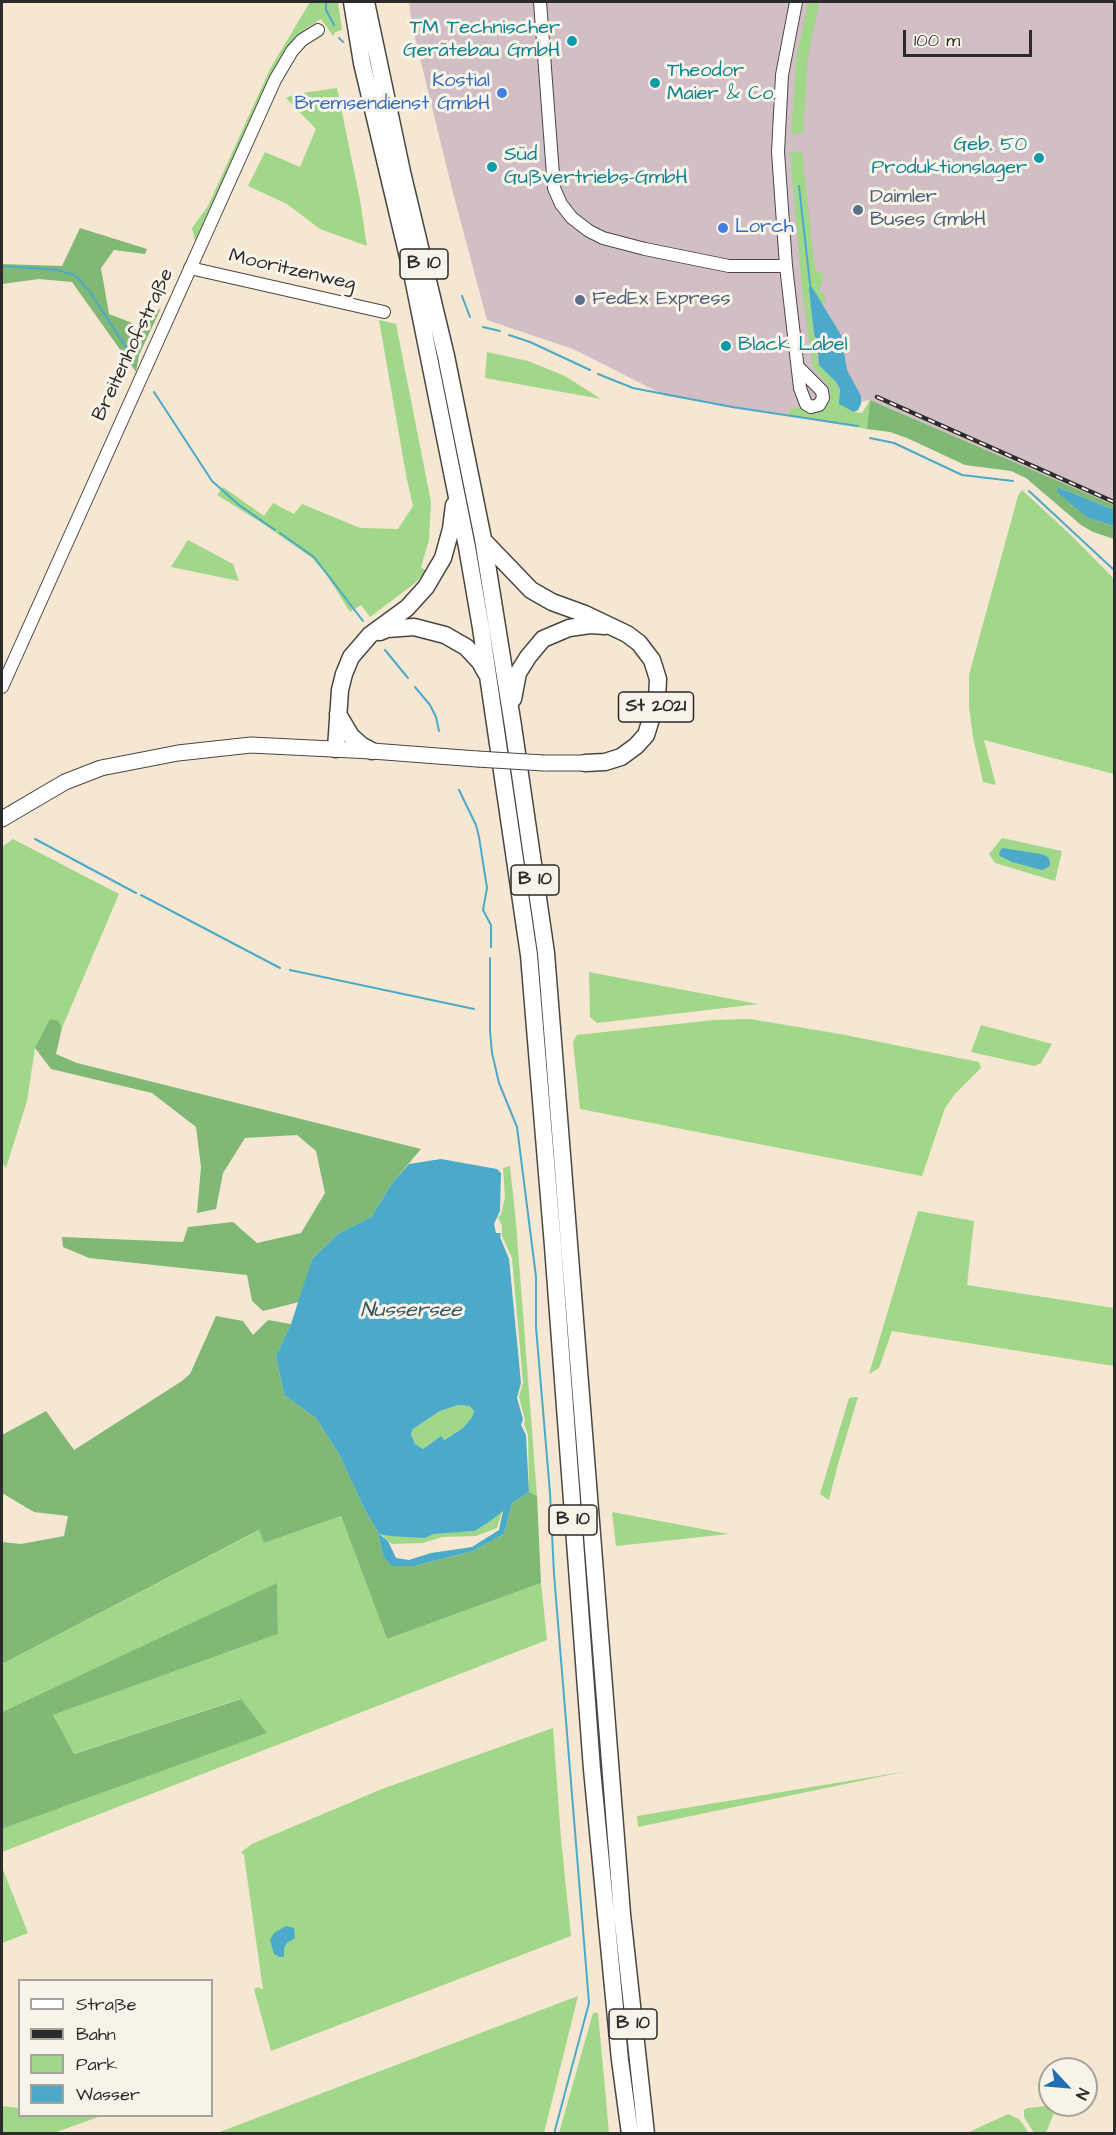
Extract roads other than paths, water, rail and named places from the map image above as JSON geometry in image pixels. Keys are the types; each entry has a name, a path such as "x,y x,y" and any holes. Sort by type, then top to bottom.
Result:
{"highway":[{"name":"B 10","path":"352,2 362,63 413,278 456,489 488,677 529,955 592,1769 619,2049 630,2133"},
{"name":"B 10","path":"366,2 402,172 446,356 483,539 546,953 622,1914 646,2133"},
{"path":"336,749 344,674 351,657 370,635 407,608 426,587 443,558 451,530 456,489"},
{"path":"483,539 531,590 552,602 615,627"},
{"path":"513,726 513,697 518,673 543,639 569,628 590,625 615,627"},
{"path":"370,635 387,629 414,627 445,635 465,647 480,662 488,677"},
{"name":"St 2021","path":"585,763 605,762 621,757 646,735 653,719 658,679 652,660 639,642 615,627"},
{"path":"338,714 351,736 361,746 372,751"}],"main road":[{"name":"St 2021","path":"2,819 65,782 101,768 178,753 251,745 544,763 585,763"}],"street":[{"path":"540,2 554,188 561,204 572,218 603,238 645,249 729,267 786,266"},
{"path":"796,2 784,57 778,152 786,266 794,350 798,368"},
{"name":"Breitenhofstraße","path":"2,687 279,72 302,40 318,30"},
{"name":"Mooritzenweg","path":"190,268 384,312"}],"water":[{"path":"810,284 841,335 847,370 861,396 861,404 854,412 839,404 840,389 819,365"},
{"path":"1058,487 1114,510 1114,526 1088,518 1057,492"},
{"path":"1002,848 1041,854 1048,857 1050,866 1042,870 1012,862 1000,856"},
{"name":"Nussersee","path":"441,1159 497,1169 501,1173 500,1211 494,1224 496,1233 501,1233 500,1237 509,1259 521,1383 517,1398 523,1419 521,1425 526,1435 529,1492 512,1503 504,1534 473,1551 414,1566 392,1566 383,1556 378,1532 339,1454 316,1418 284,1395 276,1356 291,1324 312,1259 338,1234 371,1217 393,1182 409,1164","holes":["458,1405 469,1406 474,1411 463,1428 444,1440 441,1436 423,1449 415,1444 411,1434 413,1429 440,1411","503,1511 499,1530 472,1547 431,1553 409,1560 396,1558 388,1541 379,1534 425,1538 433,1534 475,1531"]},
{"path":"286,1926 294,1928 295,1938 287,1943 284,1948 284,1957 280,1957 274,1954 270,1940 274,1933"}],"waterway":[{"path":"326,2 326,10 334,25"},
{"path":"339,38 343,42"},
{"path":"799,186 810,284"},
{"path":"2,266 58,270 76,276 90,292 135,361"},
{"path":"462,296 470,317"},
{"path":"483,327 500,331"},
{"path":"509,335 530,342 590,370"},
{"path":"598,374 633,388 732,407 858,426"},
{"path":"154,392 212,481 239,505 275,530"},
{"path":"870,438 894,443 962,475 1013,481"},
{"path":"1029,491 1114,570"},
{"path":"280,533 314,557 363,621"},
{"path":"385,650 408,678"},
{"path":"415,687 430,705 439,731"},
{"path":"459,790 476,825 479,837 487,888 483,910 491,925 491,947"},
{"path":"35,839 136,893"},
{"path":"141,895 280,968"},
{"path":"490,958 492,1053 499,1083 517,1127 536,1277 536,1327 550,1493 554,1574 589,2003 554,2134"},
{"path":"290,970 474,1009"}],"railway":[{"path":"877,397 1114,502"}],"place":[{"name":"TM Technischer Gerätebau GmbH","path":"572,41"},
{"name":"Theodor Maier & Co.","path":"655,83"},
{"name":"Kostial Bremsendienst GmbH","path":"502,93"},
{"name":"Geb. 50 Produktionslager","path":"1039,158"},
{"name":"Süd Gußvertriebs-GmbH","path":"492,167"},
{"name":"Daimler Buses GmbH","path":"858,210"},
{"name":"Lorch","path":"723,228"},
{"name":"FedEx Express","path":"580,300"},
{"name":"Black Label","path":"726,346"}]}
